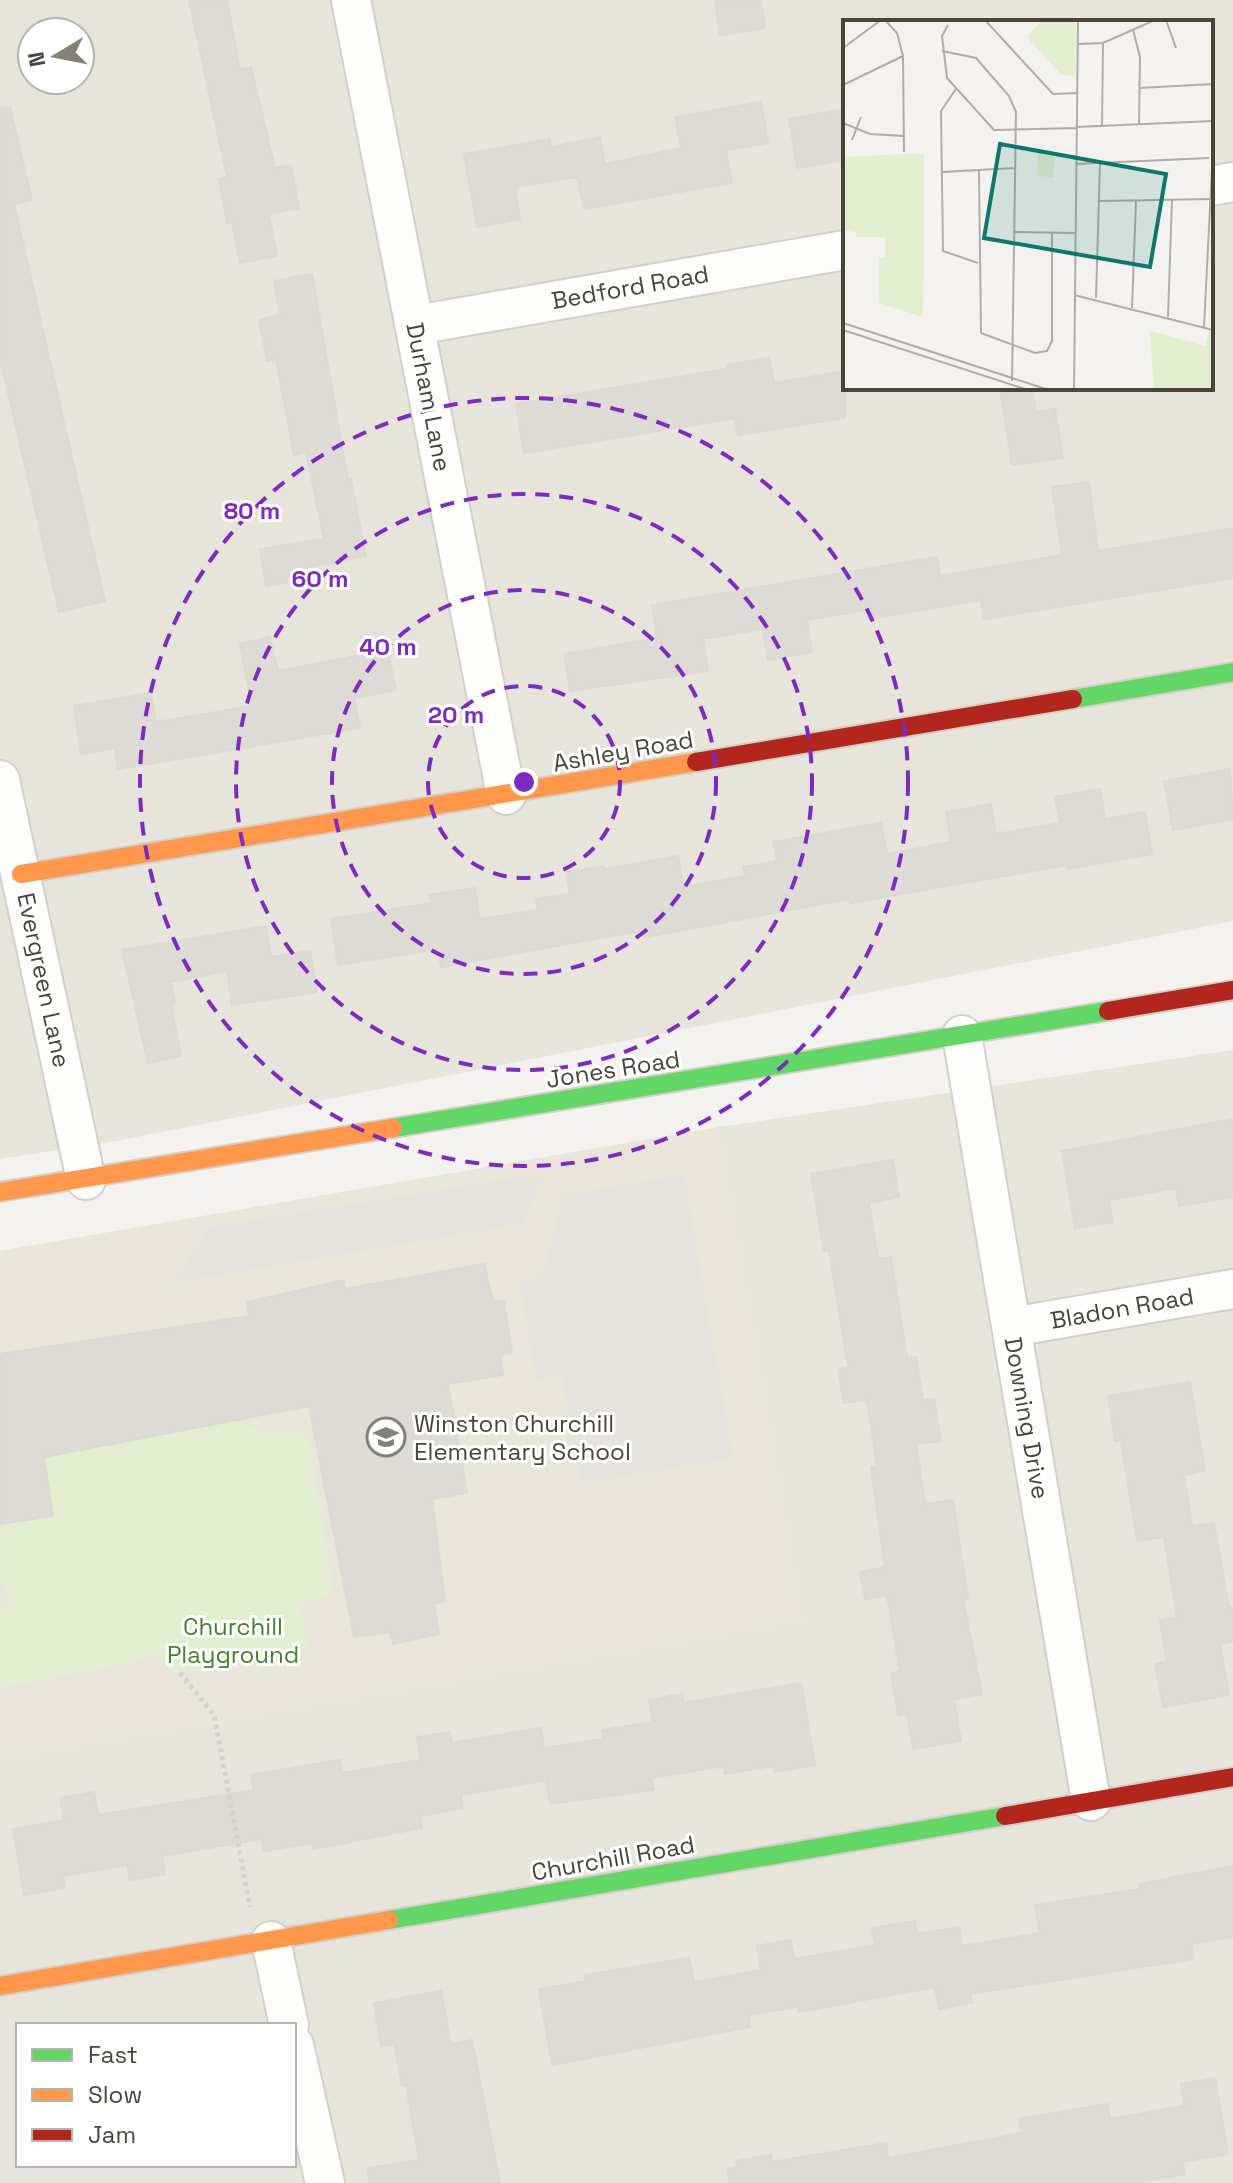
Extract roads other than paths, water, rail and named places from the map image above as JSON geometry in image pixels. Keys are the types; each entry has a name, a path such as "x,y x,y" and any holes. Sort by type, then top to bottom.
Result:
{"street":[{"name":"Durham Lane","path":"351,0 506,795"},
{"path":"1213,186 1233,182"},
{"name":"Bedford Road","path":"416,325 843,250"},
{"name":"Ashley Road","path":"21,874 1233,672"},
{"name":"Evergreen Lane","path":"0,780 86,1180"},
{"name":"Jones Road","path":"0,1192 1233,990"},
{"name":"Downing Drive","path":"962,1035 1091,1801"},
{"name":"Bladon Road","path":"1012,1327 1233,1289"},
{"name":"Churchill Road","path":"0,1986 1233,1777"},
{"path":"264,1942 288,2023"},
{"path":"296,2054 325,2183"}],"place":[{"name":"Winston Churchill Elementary School","path":"386,1437"}],"park label":[{"name":"Churchill Playground","path":"233,1640"}]}
